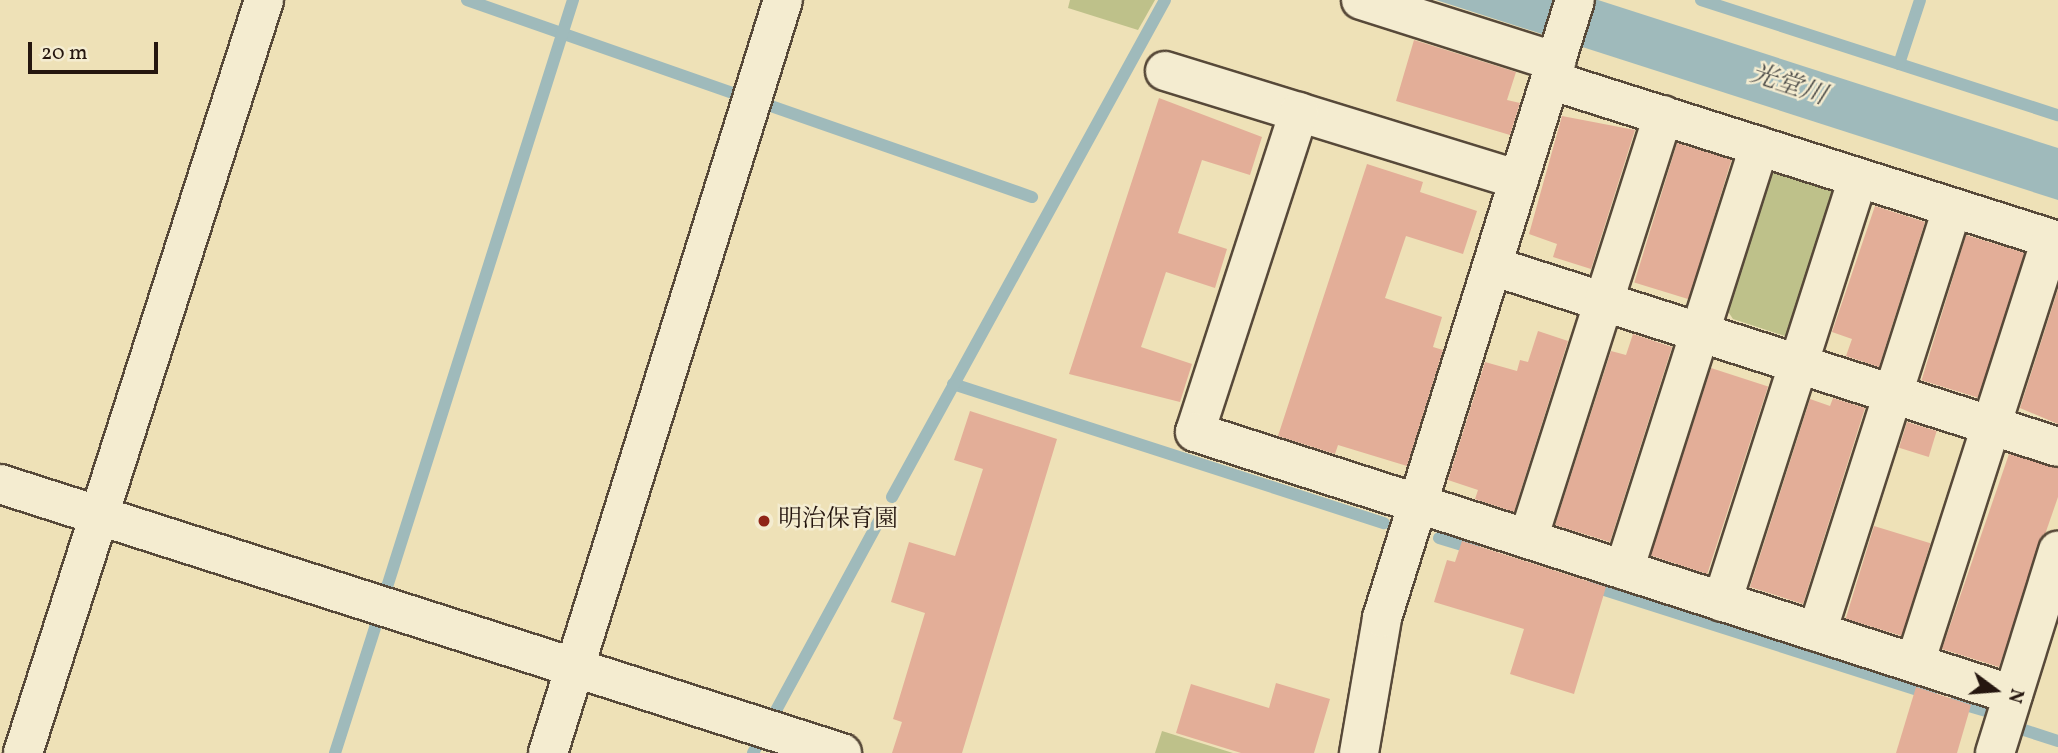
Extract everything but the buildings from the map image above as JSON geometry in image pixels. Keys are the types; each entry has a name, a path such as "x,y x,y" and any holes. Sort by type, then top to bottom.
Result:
{"street":[{"path":"23,753 264,0"},
{"path":"548,753 783,0"},
{"path":"1361,0 1553,71 1663,116 2054,240 1915,663"},
{"path":"1359,753 1382,618 1575,0"},
{"path":"1165,71 1519,180"},
{"path":"1299,112 1195,432 2013,695"},
{"path":"1528,539 1663,116"},
{"path":"1624,570 1759,146"},
{"path":"1722,602 1858,178"},
{"path":"1817,632 1952,208"},
{"path":"1492,266 2058,447"},
{"path":"0,484 842,753"},
{"path":"1995,753 2058,551"}],"green space":[{"path":"1070,0 1155,0 1138,30 1068,8"},
{"path":"1778,166 1842,189 1794,339 1733,319 1723,304 1762,178"},
{"path":"1162,731 1233,753 1155,753"}],"water":[{"name":"光堂川","path":"1436,0 1598,0 2058,148 2058,200"}],"waterway":[{"path":"467,0 735,94"},
{"path":"387,587 573,0"},
{"path":"892,497 1165,0"},
{"path":"1701,0 2058,115"},
{"path":"1899,64 1920,0"},
{"path":"762,103 1032,197"},
{"path":"953,384 1384,523"},
{"path":"773,716 879,521"},
{"path":"1439,538 1474,549"},
{"path":"1592,586 1931,694"},
{"path":"335,753 377,621"},
{"path":"1955,702 1989,712"},
{"path":"2021,729 2058,741"},
{"path":"753,753 759,742"}],"place":[{"name":"明治保育園","path":"764,521"}]}
